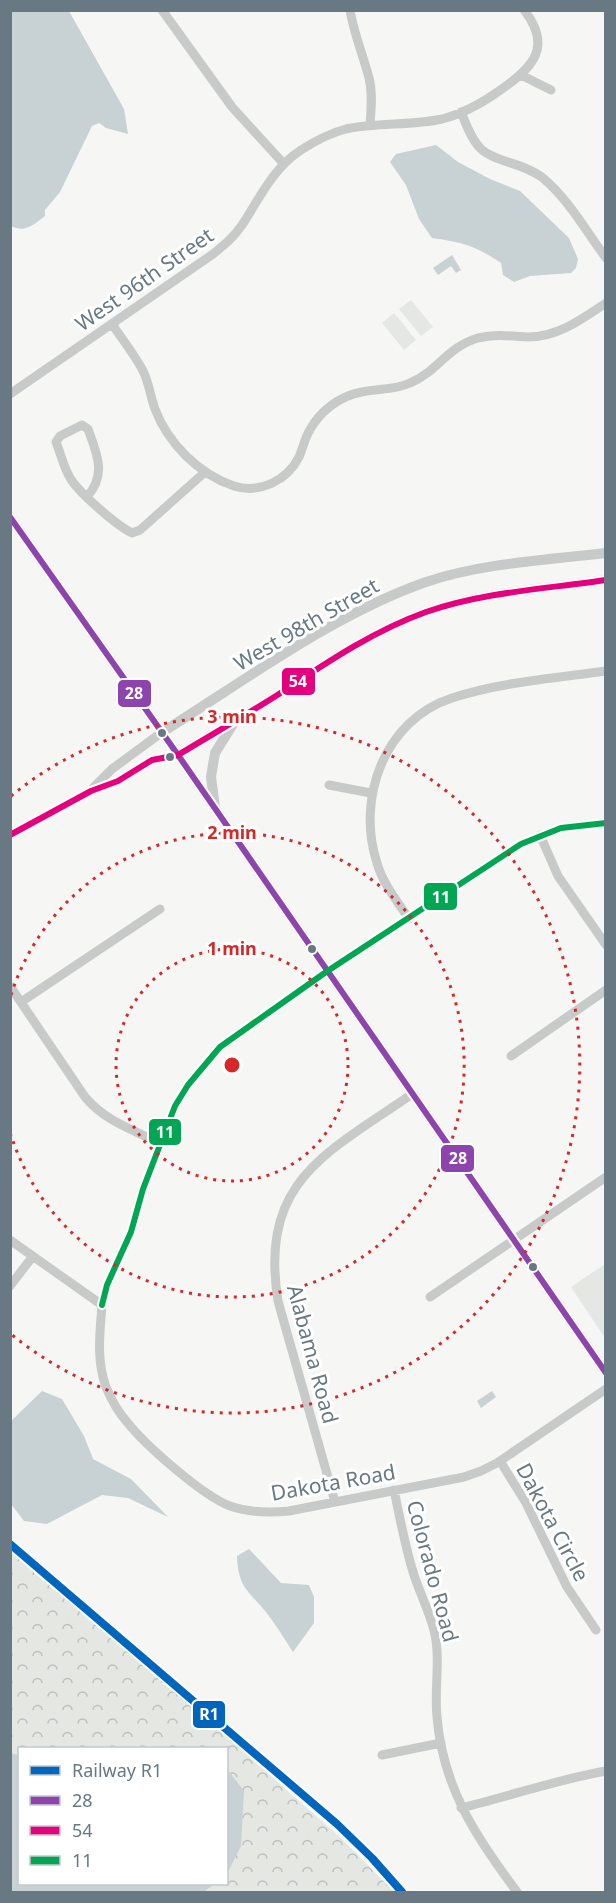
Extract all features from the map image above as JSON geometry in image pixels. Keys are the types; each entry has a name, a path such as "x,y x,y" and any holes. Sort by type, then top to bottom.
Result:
{"street":[{"path":"162,10 232,107 284,164"},
{"path":"350,10 354,32 369,79 370,125"},
{"path":"524,10 532,20 538,44 530,67 521,75 551,90"},
{"name":"West 96th Street","path":"10,394 229,241 242,226 264,187 284,164 320,138 343,130 370,125 418,123 444,119 491,97 521,75"},
{"path":"461,112 472,138 481,149 524,166 555,189 606,258"},
{"path":"112,324 142,369 155,410 164,429 177,447 205,472 234,486 256,489 269,485 291,469 299,457 310,429 320,416 333,404 348,396 368,389 395,388 410,384 423,377 460,345 476,339 493,335 529,337 565,329 606,303"},
{"path":"87,497 95,487 99,461 88,429 82,425 60,436 56,442 71,480 87,497 132,533 140,530 205,472"},
{"path":"10,518 178,755 606,1373"},
{"name":"West 98th Street","path":"91,791 112,769 161,733 364,608 427,582 491,567 606,553"},
{"name":"West 98th Street","path":"10,835 91,791 118,781 152,760 178,755 327,662 369,638 426,612 508,592 606,580"},
{"path":"409,919 383,879 377,864 369,826 371,793 383,758 395,739 411,722 430,708 451,698 484,690 606,671"},
{"path":"216,811 211,777 215,753 235,721"},
{"path":"329,785 371,793"},
{"name":"Dakota Road","path":"606,823 561,828 540,835 502,856 327,972 220,1047 188,1084 175,1106 143,1190 131,1232 107,1285 102,1305 99,1344 100,1366 106,1386 115,1405 142,1438 211,1497 229,1506 269,1513 464,1477 481,1471 500,1461 606,1389"},
{"path":"540,835 558,876 606,945"},
{"path":"21,1002 160,909"},
{"path":"10,987 96,1110 109,1120 160,1143"},
{"path":"512,1056 606,990"},
{"name":"Alabama Road","path":"335,1502 278,1301 274,1275 274,1249 278,1223 286,1203 310,1169 326,1155 412,1095"},
{"path":"430,1297 606,1177"},
{"path":"10,1240 102,1305"},
{"path":"10,1286 33,1256"},
{"name":"Dakota Circle","path":"500,1461 526,1503 567,1587 596,1630"},
{"name":"Colorado Road","path":"394,1490 407,1553 434,1632 437,1650 437,1717 444,1760 461,1808 517,1893"},
{"path":"382,1755 441,1743"},
{"path":"461,1808 534,1787 606,1771"}],"green space":[{"path":"411,300 433,327 421,336 399,309"},
{"path":"394,313 416,340 404,350 382,323"},
{"path":"605,1264 605,1338 571,1287"},
{"path":"10,1545 342,1839 394,1892 11,1892"}],"shaded area":[{"path":"10,11 69,11 124,109 128,134 106,128 99,123 92,126 60,192 45,210 45,216 29,227 21,229 11,226"},
{"path":"436,145 458,162 490,179 520,191 569,238 578,259 576,268 571,273 530,276 514,282 503,275 501,263 484,252 460,243 432,238 419,219 406,185 390,162 396,154"},
{"path":"452,255 461,270 456,273 451,266 438,275 433,268"},
{"path":"42,1391 62,1399 84,1436 93,1459 131,1479 168,1517 128,1498 102,1495 47,1524 24,1521 11,1504 11,1421"},
{"path":"492,1391 496,1397 481,1408 477,1401"},
{"path":"249,1549 281,1583 309,1585 314,1597 314,1623 293,1652 269,1616 243,1584 237,1556"},
{"path":"10,1753 18,1755 18,1885 214,1885 203,1892 11,1892"},
{"path":"228,1770 244,1791 241,1846 228,1872"}],"rail line":[{"name":"R1","path":"10,1544 337,1824 372,1858 402,1892"}],"transit line":[{"name":"28","path":"10,517 178,755 606,1373"},
{"name":"54","path":"10,835 91,791 118,781 152,760 178,755 267,702 350,648 387,628 426,612 470,600 606,580"},
{"name":"11","path":"102,1305 107,1285 131,1232 143,1189 175,1106 188,1085 220,1047 326,972 521,844 561,828 606,823"}]}
